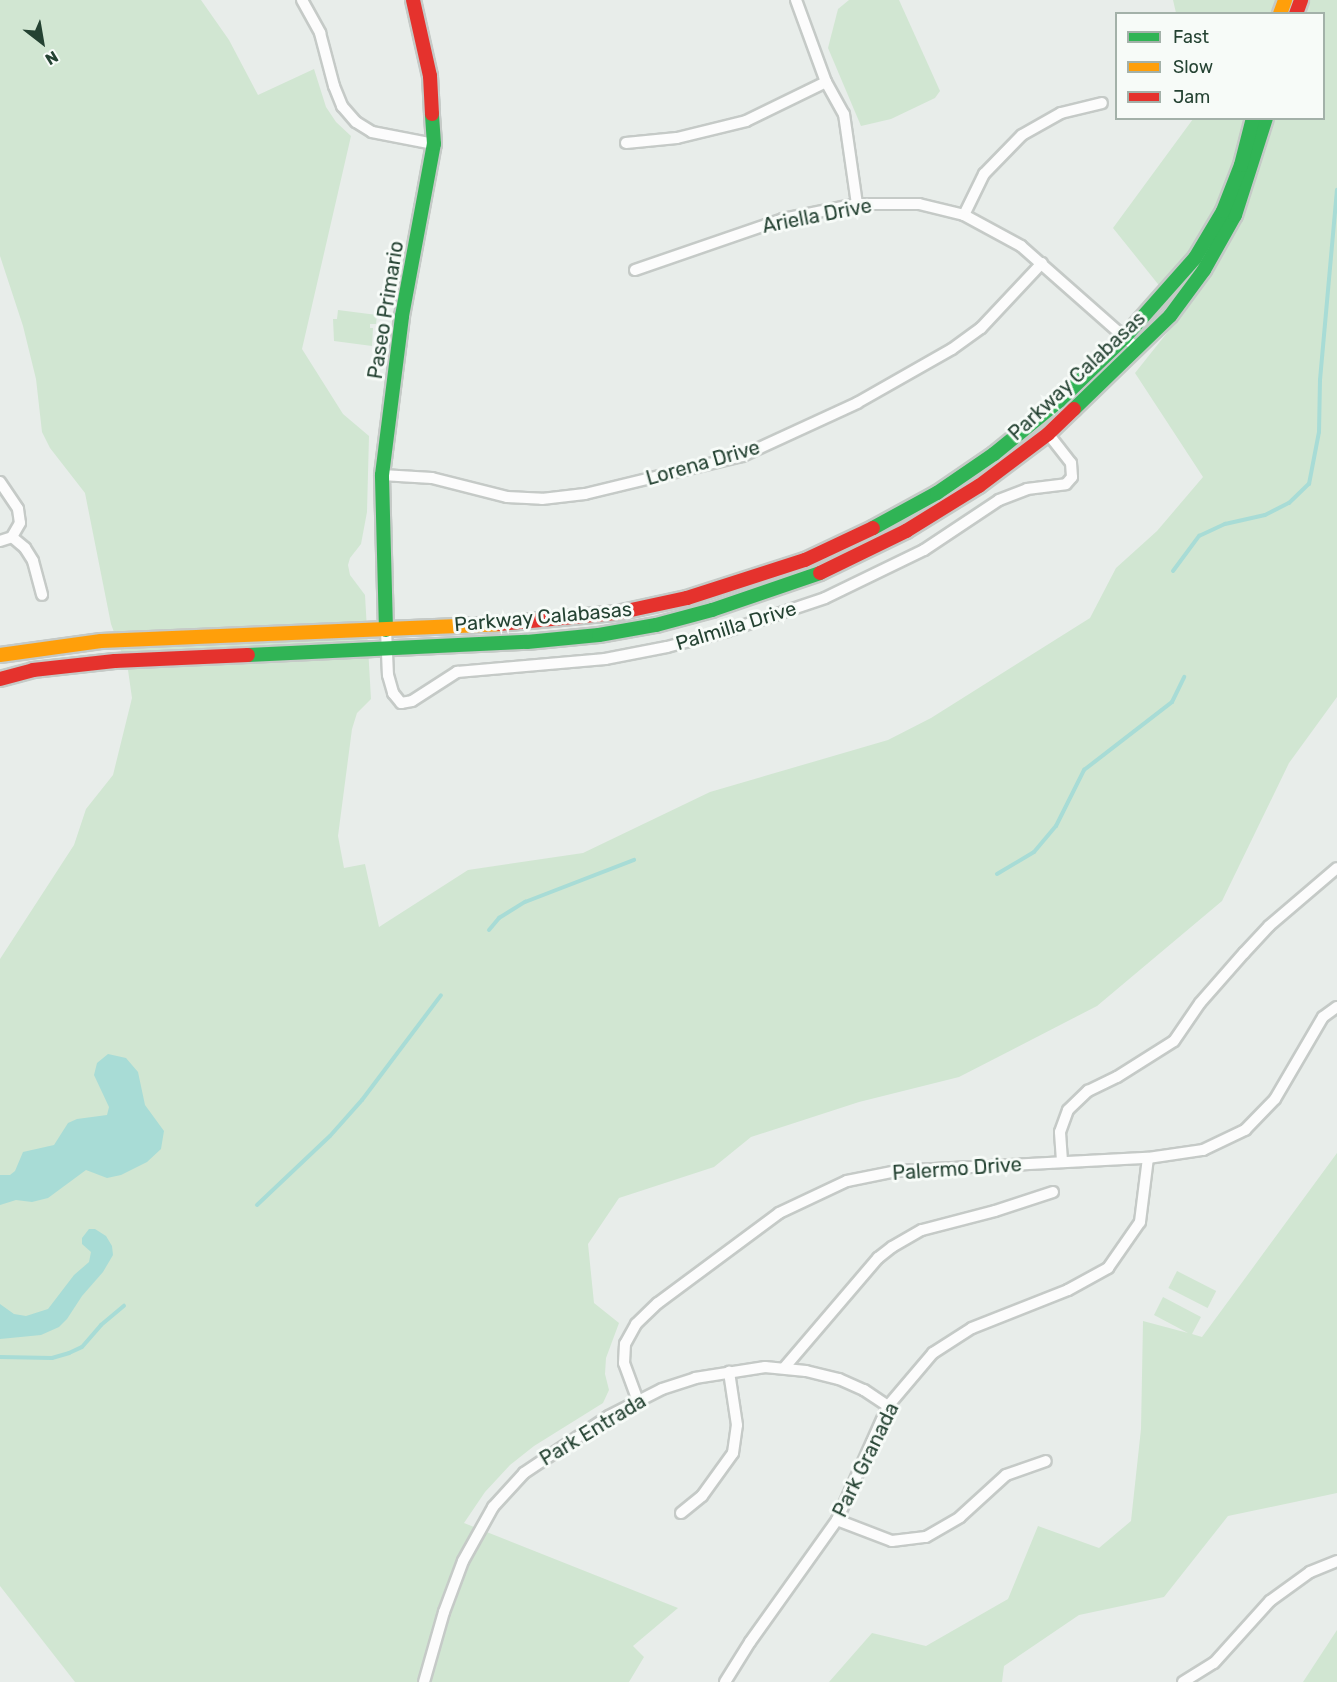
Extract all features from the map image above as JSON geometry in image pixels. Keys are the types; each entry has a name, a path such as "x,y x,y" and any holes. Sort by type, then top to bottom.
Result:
{"street":[{"path":"302,0 320,33 334,86 342,106 356,122 372,132 434,144"},
{"name":"Paseo Primario","path":"386,630 382,475 402,316 434,144 430,76 413,0"},
{"path":"796,0 826,82 844,114 857,204"},
{"path":"626,143 677,138 746,121 826,82"},
{"path":"964,215 984,174 1022,135 1061,113 1102,103"},
{"name":"Parkway Calabasas","path":"0,655 101,640 386,630 566,619 617,613 721,589 805,560 891,520 937,493 1038,420 1124,338 1195,258 1223,211 1241,165 1252,120"},
{"name":"Parkway Calabasas","path":"0,679 33,670 115,661 527,642 599,635 656,625 770,592 834,567 906,531 979,486 1048,434 1170,316 1204,270 1235,215 1265,120"},
{"name":"Ariella Drive","path":"635,270 783,219 857,204 919,204 964,215 1021,246 1138,349"},
{"name":"Lorena Drive","path":"382,475 432,478 507,497 542,499 585,494 742,456 857,403 952,349 981,327 1042,263"},
{"path":"1038,420 1048,434"},
{"name":"Palmilla Drive","path":"386,630 388,675 393,693 401,703 412,701 457,672 605,659 667,647 776,616 825,598 924,550 999,500 1027,489 1066,484 1072,477 1071,463 1048,434"},
{"path":"0,482 18,509 20,523 12,537 0,541"},
{"path":"12,537 25,548 33,561 42,595"},
{"path":"1062,1161 1060,1132 1068,1110 1088,1091 1117,1077 1174,1041 1200,1003 1256,939 1337,868"},
{"name":"Palermo Drive","path":"638,1401 624,1363 625,1344 636,1324 658,1303 779,1213 847,1181 896,1171 1148,1158 1203,1150 1245,1130 1275,1099 1323,1017 1337,1006"},
{"name":"Park Granada","path":"725,1682 750,1642 837,1520 888,1406 933,1353 972,1328 1068,1290 1108,1268 1140,1222 1148,1158"},
{"path":"784,1368 878,1258 892,1247 922,1230 995,1211 1053,1192"},
{"name":"Park Entrada","path":"424,1682 444,1612 463,1561 493,1507 524,1473 609,1416 638,1401 695,1378 765,1367 806,1371 839,1380 864,1390 888,1406"},
{"path":"681,1513 702,1496 734,1452 737,1425 729,1372"},
{"path":"837,1520 892,1541 926,1537 960,1517 1006,1474 1046,1461"},
{"path":"1183,1682 1214,1663 1270,1601 1310,1572 1337,1560"}],"green space":[{"path":"0,0 201,0 229,40 258,95 314,69 326,107 336,122 351,136 302,349 343,414 369,436 367,512 361,544 350,558 348,565 350,575 365,595 371,699 357,713 352,729 338,836 344,868 365,864 379,927 468,870 583,853 710,792 888,740 931,718 1090,618 1116,568 1157,531 1203,477 1135,373 1182,314 1113,228 1192,120 1325,120 1325,12 1176,12 1173,0 1337,0 1337,697 1289,763 1222,901 1097,1006 959,1077 859,1102 751,1137 714,1167 619,1198 588,1244 594,1303 619,1323 606,1358 605,1374 609,1390 603,1403 534,1446 510,1465 485,1492 464,1523 678,1608 633,1646 644,1657 629,1682 75,1682 0,1586 0,959 74,845 86,809 113,775 132,698 128,670 111,624 85,493 50,448 42,432 36,379 23,326 0,256"},
{"path":"849,0 899,0 940,91 935,98 891,119 861,126 828,48 838,9"},
{"path":"338,310 377,315 376,324 370,324 370,328 373,328 372,346 334,341 333,319 337,319"},
{"path":"1337,1153 1337,1493 1228,1516 1164,1597 1079,1615 1004,1666 1002,1682 829,1682 872,1633 926,1646 1008,1599 1038,1526 1099,1548 1131,1521 1141,1429 1143,1321 1188,1333 1154,1315 1163,1297 1201,1317 1192,1334 1202,1337"},
{"path":"1177,1271 1216,1291 1208,1308 1168,1288"},
{"path":"1337,1630 1337,1682 1303,1682"}],"water":[{"path":"108,1054 126,1058 138,1072 145,1105 164,1131 161,1149 147,1162 121,1175 107,1178 86,1170 48,1198 32,1202 16,1200 0,1205 0,1175 10,1175 15,1171 23,1152 54,1145 68,1123 77,1119 107,1115 109,1107 94,1075 97,1063"},
{"path":"89,1229 95,1229 106,1236 112,1246 113,1255 103,1272 82,1296 67,1319 59,1327 41,1335 0,1339 0,1304 14,1314 26,1316 48,1309 74,1275 89,1262 91,1252 82,1244 82,1238"}],"waterway":[{"path":"1173,571 1199,536 1225,524 1265,515 1289,503 1309,484 1319,432 1320,380 1337,190"},
{"path":"997,874 1034,852 1056,826 1084,770 1172,702 1184,677"},
{"path":"489,930 499,918 525,902 634,860"},
{"path":"257,1205 330,1136 362,1100 441,995"},
{"path":"0,1357 52,1358 69,1353 82,1347 101,1325 124,1306"}],"traffic: fast":[{"path":"386,630 382,475 402,316 434,144 432,114"},
{"path":"873,528 937,493 994,454 1059,401 1124,338 1195,258 1223,211 1241,165 1252,120"},
{"path":"1074,409 1170,316 1204,270 1235,215 1265,120"},
{"path":"248,655 527,642 599,635 656,625 712,610 820,573"}],"traffic: slow":[{"path":"1281,12 1285,0"},
{"path":"0,655 101,641 500,624"}],"traffic: jam":[{"path":"413,0 430,76 432,114"},
{"path":"1297,12 1301,0"},
{"path":"820,573 906,531 979,486 1048,434 1074,409"},
{"path":"500,624 617,613 687,598 805,560 873,528"},
{"path":"0,679 33,670 115,661 248,655"}]}
